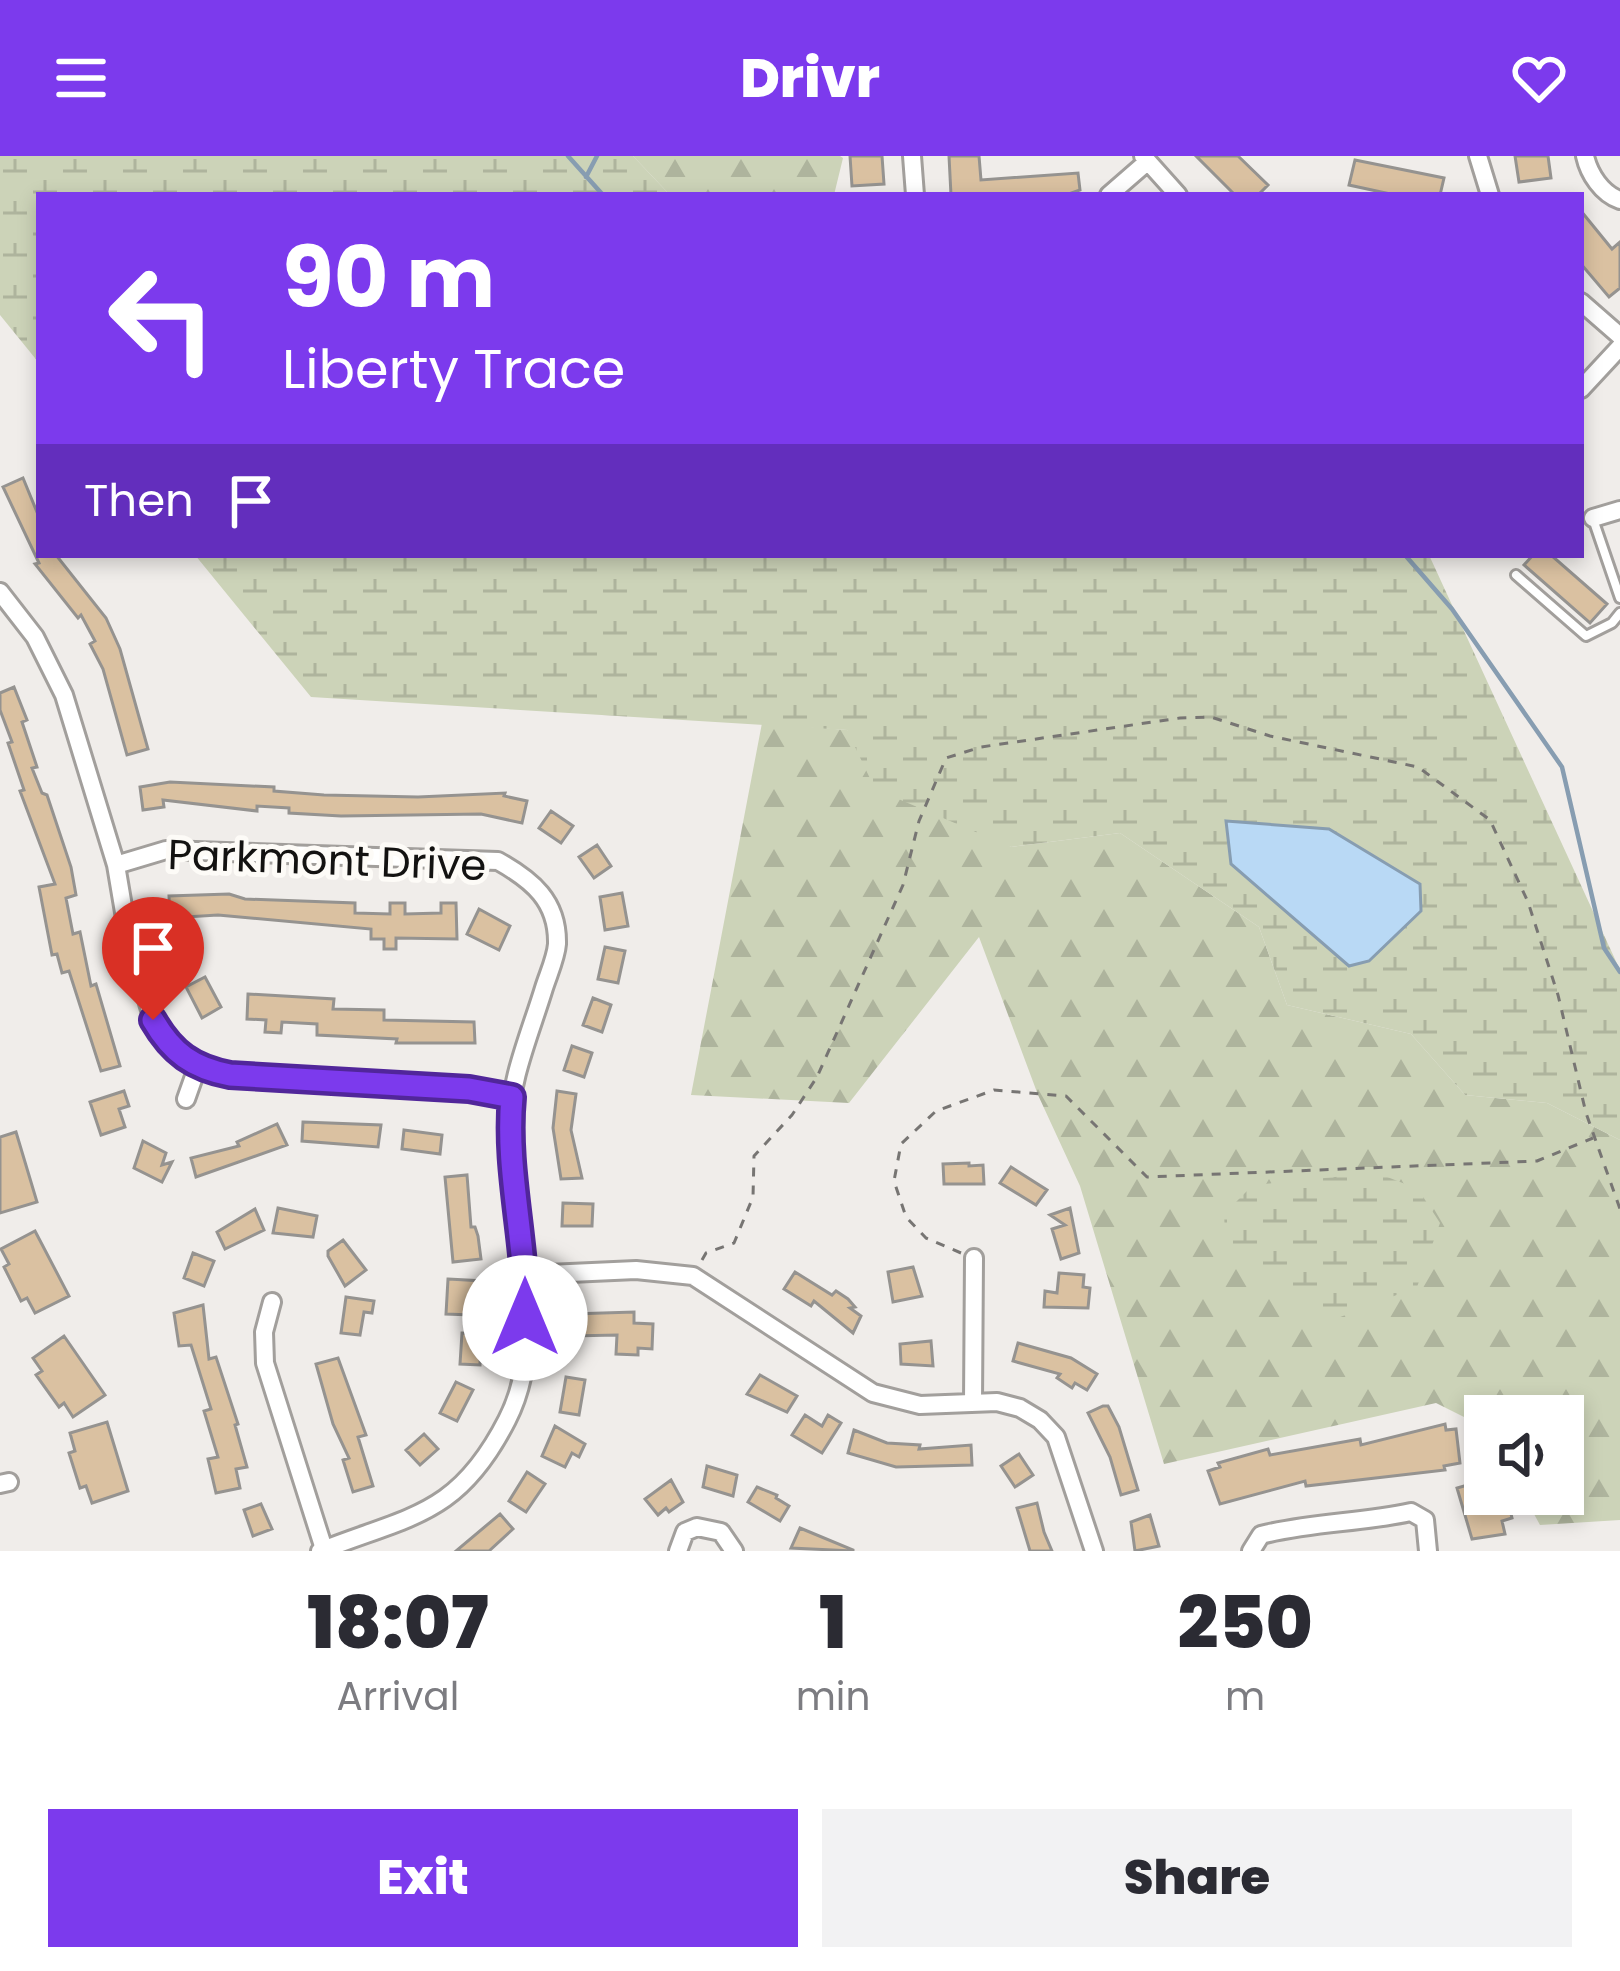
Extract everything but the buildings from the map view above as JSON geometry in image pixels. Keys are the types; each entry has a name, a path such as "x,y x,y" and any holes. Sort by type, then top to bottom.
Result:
{"street":[{"path":"912,156 916,192"},
{"path":"1478,156 1489,192"},
{"path":"1585,156 1588,170 1610,197 1620,200"},
{"path":"1112,192 1145,159 1175,192"},
{"path":"1584,305 1620,337"},
{"path":"1584,386 1620,347"},
{"path":"1593,518 1620,510"},
{"path":"0,592 53,668 116,865 128,936 153,1020 174,1050 197,1068 230,1075 469,1089 512,1097"},
{"name":"Parkmont Drive","path":"116,865 166,850 498,861 527,877 548,898 557,945 512,1097 511,1166 526,1276 520,1387 509,1418 479,1467 456,1492 427,1513 322,1550"},
{"path":"186,1100 197,1068"},
{"path":"973,1403 974,1258"},
{"path":"526,1276 636,1270 693,1276 873,1393 920,1406 997,1402 1020,1408 1056,1437 1094,1551"},
{"path":"272,1302 264,1332 265,1363 322,1550"},
{"path":"1251,1551 1261,1535 1308,1523 1373,1520 1411,1512 1425,1520 1428,1551"},
{"path":"678,1551 685,1532 697,1527 721,1532 734,1551"}],"lane":[{"path":"1593,518 1620,598"},
{"path":"1516,575 1586,636 1620,613"}],"path":[{"path":"693,1276 706,1253 734,1243 753,1197 754,1156 817,1077 903,885 919,821 946,758 981,747 1148,720 1211,717 1270,736 1418,767 1490,820 1528,902 1620,1209"},
{"path":"974,1258 926,1238 906,1216 894,1181 901,1144 936,1111 994,1090 1066,1096 1147,1177 1537,1161 1595,1137"}],"green space":[{"path":"0,156 633,156 667,192 36,192 36,359 0,315"},
{"path":"633,156 843,158 835,192 667,192"},
{"path":"197,558 1430,558 1620,970 1620,1140 1547,1103 1465,1095 1411,1034 1287,1005 1259,927 1120,833 1011,847 875,789 847,730 311,697","holes":["1227,821 1349,966 1231,865"]},
{"path":"762,723 847,730 1011,847 1120,833 1259,927 1287,1005 1411,1034 1465,1095 1547,1103 1620,1140 1620,1520 1540,1525 1535,1515 1584,1515 1584,1395 1464,1395 1464,1417 1436,1403 1164,1464 1080,1186 1038,1095 979,937 849,1103 691,1095"},
{"path":"1377,1173 1418,1189 1440,1223 1417,1287 1325,1323 1226,1250 1224,1214 1253,1185"}],"water":[{"path":"1226,821 1329,829 1420,884 1421,911 1369,961 1349,966 1231,864"}],"waterway":[{"path":"568,156 600,192"},
{"path":"586,177 597,156"},
{"path":"1408,558 1452,609 1562,767 1604,948 1620,972"}],"route":[{"path":"153,1020 174,1050 197,1068 230,1075 469,1089 512,1097 511,1166 523,1238 525,1318"}]}
